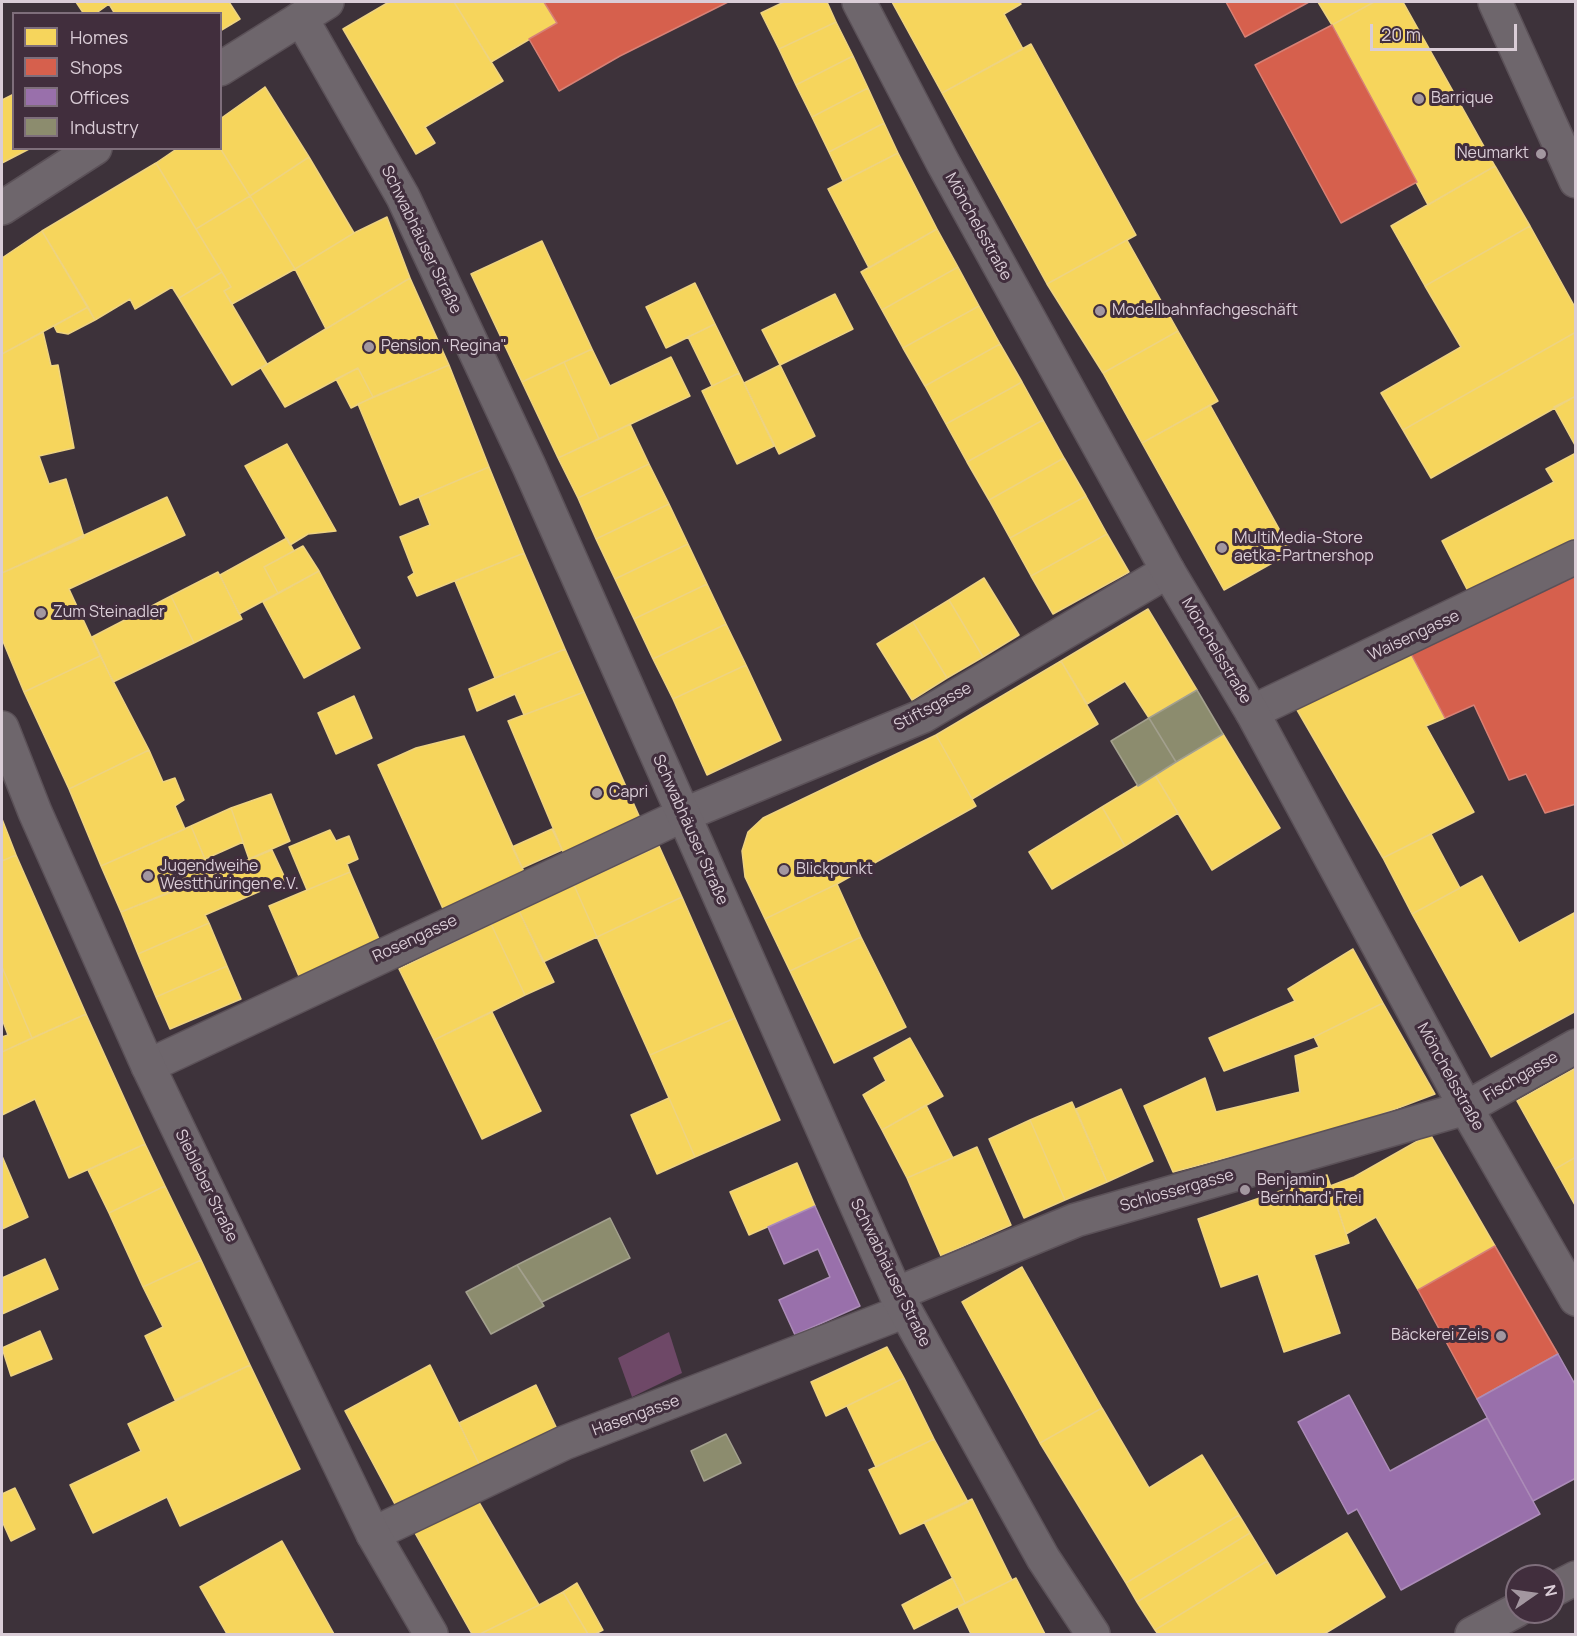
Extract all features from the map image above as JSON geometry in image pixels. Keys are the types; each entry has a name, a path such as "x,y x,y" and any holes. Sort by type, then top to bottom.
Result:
{"street":[{"name":"Mönchelsstraße","path":"859,2 948,174 1168,571 1252,712 1466,1108 1575,1299"},
{"path":"1495,2 1575,181"},
{"path":"222,68 314,10"},
{"name":"Schwabhäuser Straße","path":"314,10 529,466 901,1303 1043,1558 1093,1635"},
{"path":"2,208 92,150"},
{"name":"Waisengasse","path":"1252,712 1575,557"},
{"name":"Stiftsgasse","path":"683,814 923,716 1168,571"},
{"name":"Siebleber Straße","path":"2,728 35,812 148,1066 373,1534 431,1635"},
{"name":"Rosengasse","path":"148,1066 683,814"},
{"name":"Fischgasse","path":"1466,1108 1575,1046"},
{"name":"Schlossergasse","path":"901,1303 1076,1220 1466,1108"},
{"name":"Hasengasse","path":"373,1534 564,1443 901,1303"},
{"path":"1472,1635 1505,1617"}],"shaded area":[{"path":"669,1332 682,1373 632,1397 618,1358"}],"building: Homes":[{"path":"76,2 107,2 109,4 98,12 83,12"},
{"path":"114,2 229,2 240,19 222,30 222,12 114,12 109,4"},
{"path":"389,2 454,2 503,81 425,127 435,143 416,154 343,29"},
{"path":"454,2 544,2 557,23 491,62"},
{"path":"784,2 827,2 836,22 779,49 761,13"},
{"path":"892,2 1019,2 1021,4 1004,14 1023,49 942,93"},
{"path":"1318,2 1374,2 1332,25"},
{"path":"1374,2 1403,2 1495,166 1428,205 1332,25"},
{"path":"836,22 853,56 796,85 779,49"},
{"path":"1031,44 1136,235 1047,284 942,93"},
{"path":"853,56 868,88 812,117 796,85"},
{"path":"265,87 309,157 250,196 221,150 222,118"},
{"path":"868,88 884,123 829,152 812,117"},
{"path":"12,95 12,150 27,150 2,163 2,100"},
{"path":"884,123 898,153 843,181 829,152"},
{"path":"175,150 221,150 250,196 196,229 156,163"},
{"path":"898,153 937,229 869,268 828,189"},
{"path":"309,157 354,233 295,269 250,196"},
{"path":"156,163 222,272 179,298 172,287 135,309 130,299 95,320 42,231"},
{"path":"1495,166 1530,226 1425,286 1391,226"},
{"path":"250,196 295,269 232,304 224,291 231,287 196,229"},
{"path":"387,217 410,278 326,329 295,269 354,233"},
{"path":"1530,226 1576,309 1576,332 1403,430 1381,393 1461,347 1425,286"},
{"path":"937,229 958,267 882,310 861,272"},
{"path":"42,231 88,307 2,354 2,258"},
{"path":"1127,240 1178,331 1103,373 1047,284"},
{"path":"542,241 592,349 522,382 471,274"},
{"path":"958,267 979,306 903,348 882,310"},
{"path":"222,272 231,287 224,291 267,364 232,385 179,298"},
{"name":"Pension \"Regina\"","path":"410,278 449,365 373,397 358,368 285,407 261,368"},
{"path":"695,283 715,324 666,348 646,307"},
{"path":"835,294 853,329 780,365 762,330"},
{"path":"979,306 1000,344 925,386 903,348"},
{"path":"88,307 95,320 68,334 57,332 54,326"},
{"path":"715,324 739,373 712,386 688,337"},
{"path":"1178,331 1218,401 1142,443 1103,373"},
{"path":"43,332 51,366 58,365 74,448 39,456 49,484 66,479 84,537 2,573 2,354"},
{"path":"1576,332 1576,396 1431,478 1403,430"},
{"path":"1000,344 1022,382 946,424 925,386"},
{"path":"592,349 610,386 671,357 690,396 599,439 564,362"},
{"path":"564,362 599,439 558,458 522,382"},
{"path":"449,365 489,467 400,505 358,404"},
{"path":"780,365 815,436 779,454 744,383"},
{"path":"358,368 373,397 351,408 336,379"},
{"path":"739,373 774,446 737,464 702,391"},
{"path":"1022,382 1043,420 967,462 946,424"},
{"path":"1576,396 1576,447 1554,407"},
{"path":"1210,405 1292,552 1224,590 1142,443"},
{"path":"1043,420 1064,458 989,500 967,462"},
{"path":"630,424 649,464 578,498 558,458"},
{"path":"287,444 336,531 308,534 290,545 245,466"},
{"path":"1576,453 1576,542 1471,597 1442,541 1554,482 1546,469"},
{"path":"1064,458 1086,496 1010,538 989,500"},
{"path":"649,464 669,504 596,539 578,498"},
{"path":"489,467 524,553 417,596 408,577 414,573 400,537 430,525 419,497"},
{"path":"1086,496 1107,534 1031,576 1010,538"},
{"name":"Zum Steinadler","path":"167,497 185,535 69,589 100,656 24,692 2,639 2,573"},
{"path":"669,504 688,544 615,579 596,539"},
{"path":"1107,534 1129,572 1053,614 1031,576"},
{"path":"287,538 294,551 264,567 278,593 239,614 220,575"},
{"path":"688,544 707,584 634,619 615,579"},
{"path":"303,546 319,571 278,593 264,567"},
{"path":"524,553 565,649 495,678 455,581"},
{"path":"319,571 360,648 304,678 263,602"},
{"path":"218,572 242,619 194,643 171,596"},
{"path":"984,578 1019,635 983,657 949,600"},
{"path":"707,584 726,624 653,659 634,619"},
{"path":"171,596 194,643 113,682 92,637"},
{"path":"949,600 983,657 947,678 913,622"},
{"path":"1148,609 1197,690 1149,718 1125,681 1087,704 1061,661"},
{"path":"913,622 947,678 912,700 877,644"},
{"path":"726,624 746,665 673,699 653,659"},
{"path":"1408,648 1445,718 1426,726 1474,812 1383,858 1293,703"},
{"path":"565,649 584,692 524,715 515,694 477,711 469,689"},
{"path":"100,656 149,750 69,789 24,692"},
{"path":"1061,661 1098,724 972,799 936,735"},
{"path":"746,665 781,740 707,775 673,699"},
{"path":"584,692 640,818 564,854 508,721"},
{"path":"354,696 372,738 336,754 318,713"},
{"path":"1223,734 1280,828 1212,870 1155,775"},
{"path":"936,735 976,806 837,884 765,919 745,877 742,851 748,832 763,818"},
{"path":"464,736 525,874 444,911 378,765 416,748"},
{"path":"149,750 163,782 175,778 184,800 175,806 185,829 101,866 69,789"},
{"path":"1155,775 1178,813 1125,846 1102,807"},
{"path":"271,794 290,841 249,859 231,808"},
{"path":"1102,807 1125,846 1052,889 1029,852"},
{"path":"231,808 243,842 205,859 191,826"},
{"path":"2,819 16,855 2,861"},
{"path":"191,826 212,876 121,912 101,866"},
{"path":"552,829 562,850 522,868 512,847"},
{"path":"330,830 336,841 349,836 358,859 347,864 350,872 307,890 289,847"},
{"path":"1431,834 1460,888 1412,914 1383,858"},
{"path":"659,846 682,897 597,937 574,885"},
{"path":"272,850 286,880 205,915 209,923 138,954 121,912"},
{"path":"16,855 86,1014 32,1038 2,967 2,861"},
{"path":"350,872 382,946 301,981 269,906"},
{"path":"1482,876 1519,943 1576,912 1576,1011 1491,1057 1412,914"},
{"path":"837,884 861,937 790,971 765,919"},
{"path":"574,885 597,937 543,962 519,911"},
{"path":"682,897 735,1018 650,1055 597,937"},
{"path":"519,911 554,982 525,995 491,924"},
{"path":"209,923 227,966 156,997 138,954"},
{"path":"491,924 525,995 434,1040 399,969"},
{"path":"861,937 906,1027 834,1063 790,971"},
{"path":"1353,949 1383,1003 1314,1037 1224,1071 1209,1038 1295,1001 1288,989"},
{"path":"227,966 241,999 170,1029 156,997"},
{"path":"2,967 32,1038 2,1052 2,1037 8,1035 2,1019"},
{"path":"1383,1003 1435,1094 1361,1122 1173,1172 1144,1106 1205,1078 1216,1112 1300,1092 1295,1056 1319,1047 1314,1037"},
{"path":"492,1012 541,1111 482,1139 434,1040"},
{"path":"86,1014 145,1144 69,1178 35,1099 2,1115 2,1052"},
{"path":"735,1018 780,1120 695,1157 650,1055"},
{"path":"910,1038 943,1096 882,1130 863,1095 886,1081 874,1058"},
{"path":"1576,1068 1576,1157 1555,1169 1517,1101"},
{"path":"1121,1089 1153,1161 1107,1182 1076,1109"},
{"path":"669,1098 695,1157 657,1174 631,1115"},
{"path":"1072,1102 1107,1182 1065,1200 1030,1120"},
{"path":"926,1105 953,1158 907,1178 882,1130"},
{"path":"1030,1120 1065,1200 1024,1218 989,1139"},
{"path":"1430,1134 1495,1246 1418,1290 1376,1217 1346,1234 1330,1186 1354,1177"},
{"path":"145,1144 165,1186 109,1213 88,1170"},
{"path":"977,1147 1011,1225 941,1256 907,1178"},
{"path":"2,1156 28,1217 2,1229"},
{"path":"1576,1157 1576,1207 1555,1169"},
{"path":"797,1163 815,1206 749,1235 730,1192"},
{"path":"1327,1175 1349,1243 1314,1255 1340,1333 1284,1352 1258,1274 1221,1287 1198,1219"},
{"path":"165,1186 201,1260 143,1287 109,1213"},
{"path":"45,1259 58,1289 2,1314 2,1278"},
{"path":"201,1260 250,1365 175,1400 145,1336 163,1327 143,1287"},
{"path":"1022,1267 1102,1408 1040,1443 962,1302"},
{"path":"40,1331 52,1359 11,1376 2,1348"},
{"path":"887,1347 904,1378 826,1416 811,1382"},
{"path":"250,1365 300,1469 180,1526 167,1497 93,1533 70,1485 141,1451 128,1424"},
{"path":"430,1365 481,1468 397,1508 345,1411"},
{"path":"904,1378 934,1439 876,1467 847,1406"},
{"path":"536,1385 558,1431 481,1468 459,1423"},
{"path":"1102,1408 1149,1488 1202,1455 1239,1515 1126,1583 1040,1443"},
{"path":"934,1439 968,1502 900,1534 869,1470"},
{"path":"15,1488 35,1529 11,1541 2,1521 2,1494"},
{"path":"477,1499 539,1605 480,1634 472,1634 415,1533"},
{"path":"972,1499 1012,1580 965,1603 924,1522"},
{"path":"1239,1515 1250,1533 1137,1602 1126,1583"},
{"path":"1250,1533 1267,1561 1155,1630 1137,1602"},
{"path":"1347,1533 1385,1597 1324,1634 1158,1634 1155,1630 1267,1561 1276,1576"},
{"path":"282,1541 334,1634 227,1634 200,1587"},
{"path":"953,1578 965,1603 914,1629 902,1605"},
{"path":"1016,1578 1045,1634 971,1634 958,1607"},
{"path":"577,1583 603,1630 595,1634 588,1634 563,1592"},
{"path":"563,1592 588,1634 480,1634 539,1605"}],"building: Shops":[{"path":"544,2 728,2 620,56 559,91 529,39 557,23"},
{"path":"1226,2 1309,2 1245,37"},
{"path":"1332,25 1417,182 1341,223 1255,65"},
{"path":"1576,571 1576,804 1545,813 1526,774 1509,780 1474,705 1445,718 1408,648"},
{"path":"1495,1246 1558,1354 1477,1399 1418,1290"}],"building: Offices":[{"path":"815,1206 860,1306 795,1335 779,1300 830,1277 818,1249 784,1264 768,1227"},
{"path":"1558,1354 1576,1386 1576,1478 1533,1501 1477,1399"},
{"path":"1349,1395 1390,1471 1487,1418 1540,1514 1401,1590 1357,1509 1348,1514 1298,1422"}],"building: Industry":[{"path":"1197,690 1223,734 1176,762 1149,718"},
{"path":"1149,718 1176,762 1138,786 1111,741"},
{"path":"610,1218 630,1258 542,1302 517,1265"},
{"path":"517,1265 544,1306 491,1334 466,1292"},
{"path":"726,1434 741,1463 704,1481 691,1451"}],"place":[{"name":"Barrique","path":"1419,99"},
{"name":"Neumarkt","path":"1541,154"},
{"name":"Modellbahnfachgeschäft","path":"1100,311"},
{"name":"Pension \"Regina\"","path":"369,347"},
{"name":"MultiMedia-Store aetka-Partnershop","path":"1222,548"},
{"name":"Zum Steinadler","path":"41,613"},
{"name":"Capri","path":"597,793"},
{"name":"Blickpunkt","path":"784,870"},
{"name":"Jugendweihe Westthüringen e.V.","path":"148,876"},
{"name":"Benjamin 'Bernhard' Frei","path":"1245,1190"},
{"name":"Bäckerei Zeis","path":"1501,1336"}]}
